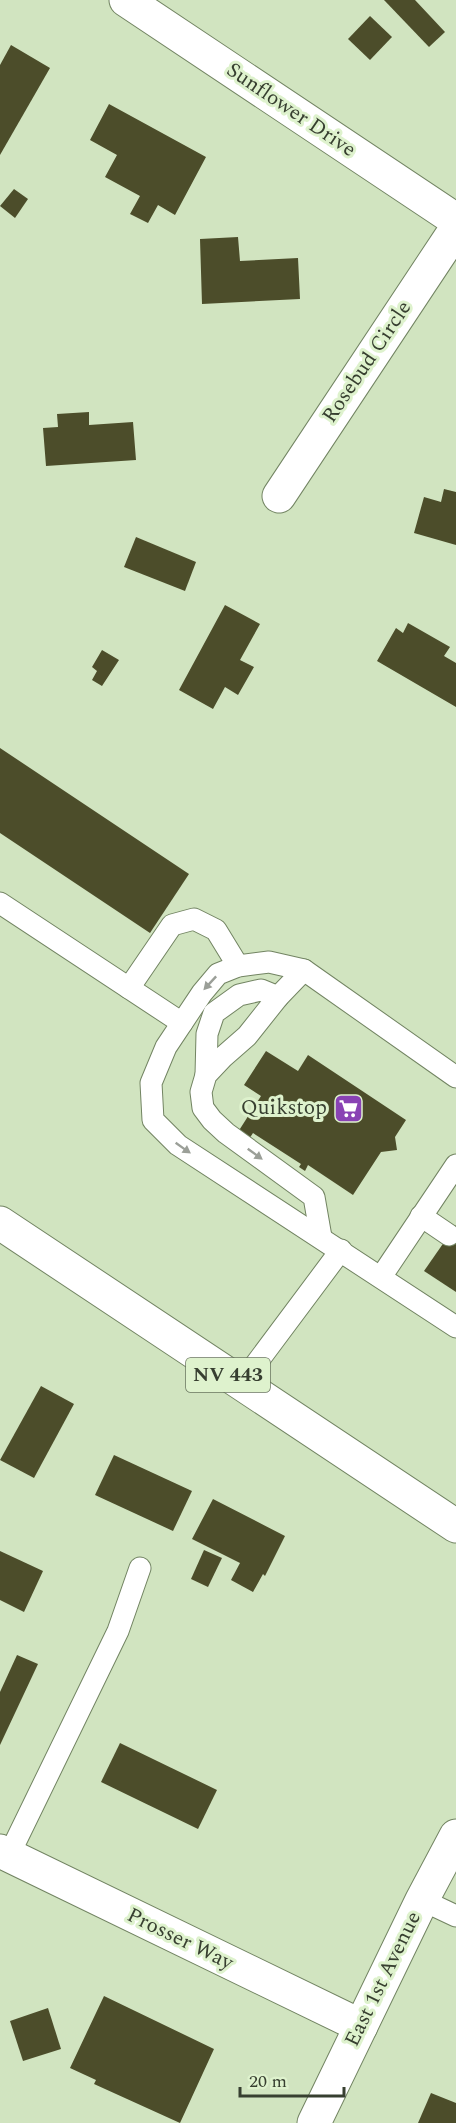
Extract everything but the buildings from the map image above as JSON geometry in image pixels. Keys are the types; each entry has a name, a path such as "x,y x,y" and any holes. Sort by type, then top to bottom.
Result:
{"street":[{"name":"Sunflower Drive","path":"126,0 456,220"},
{"name":"Rosebud Circle","path":"279,496 456,229"},
{"name":"NV 443","path":"0,1223 456,1526"},
{"name":"East 1st Avenue","path":"314,2123 422,1900 456,1836"},
{"name":"Prosser Way","path":"4,1853 361,2026"}],"lane":[{"path":"0,903 182,1023"},
{"path":"129,988 172,925 194,919 216,930 238,966"},
{"path":"456,1077 304,970 269,962 238,966 218,974 202,993 166,1047 151,1083 153,1120 178,1145 456,1327"},
{"path":"206,1075 247,1036 304,970"},
{"path":"279,997 261,990 239,995 214,1013 207,1034 206,1075 201,1092 203,1108 226,1133 314,1197 321,1237"},
{"path":"381,1277 455,1170"},
{"path":"421,1216 449,1235"},
{"path":"242,1384 341,1250"},
{"path":"4,1853 118,1631 140,1568"},
{"path":"422,1900 456,1916"}],"place":[{"name":"Quikstop","path":"348,1108"}]}
